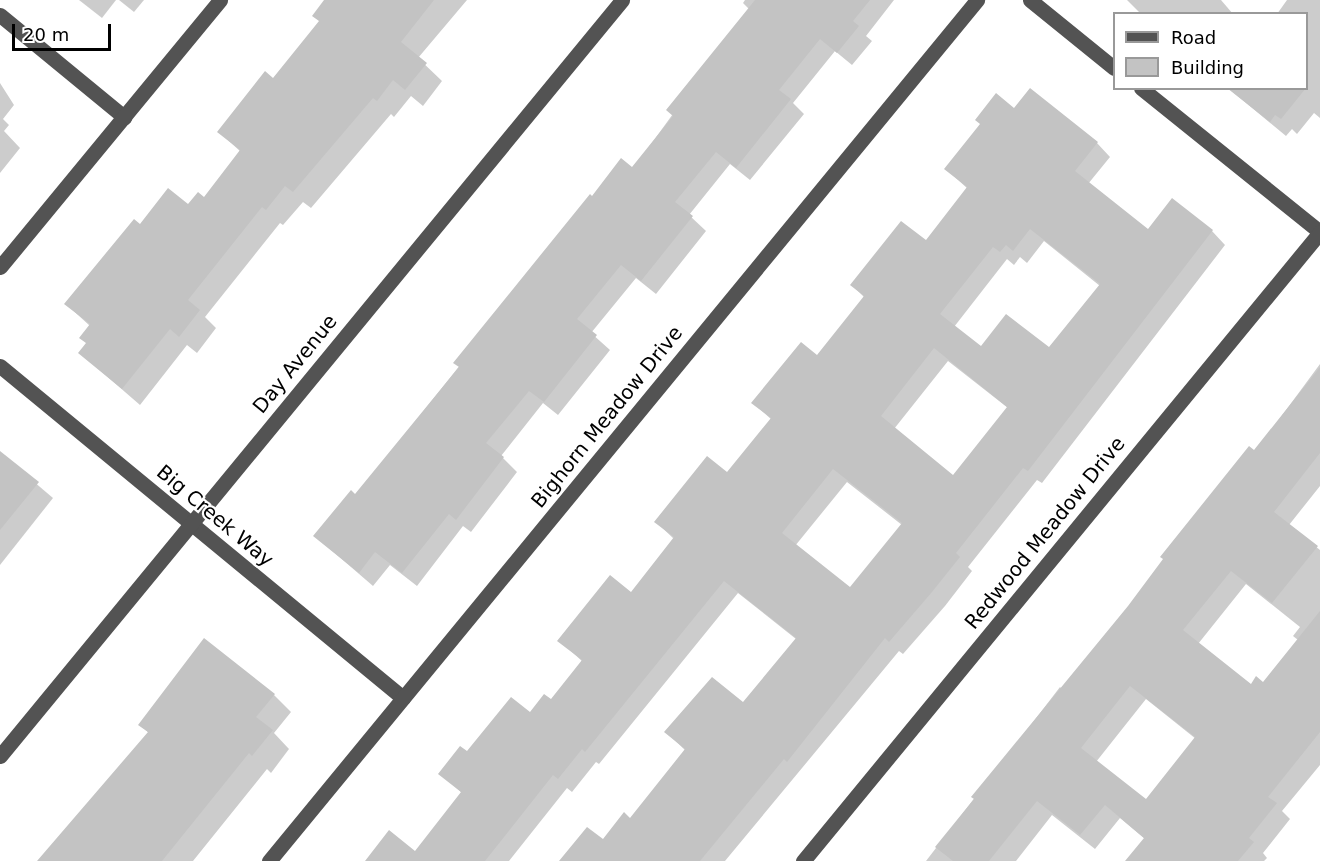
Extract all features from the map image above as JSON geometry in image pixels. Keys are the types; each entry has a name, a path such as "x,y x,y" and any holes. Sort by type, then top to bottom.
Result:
{"street":[{"path":"0,267 220,0"},
{"name":"Day Avenue","path":"0,756 622,0"},
{"name":"Bighorn Meadow Drive","path":"269,861 978,0"},
{"path":"1030,0 1113,67"},
{"path":"0,15 124,117"},
{"path":"1143,90 1320,232"},
{"name":"Redwood Meadow Drive","path":"803,861 1320,232"},
{"name":"Big Creek Way","path":"0,366 403,698"}],"building":[{"path":"324,0 434,0 401,42 427,63 405,90 393,80 377,101 373,98 293,192 285,186 266,210 262,207 188,300 200,310 179,337 170,329 122,389 78,353 86,343 79,338 90,324 64,304 134,219 140,224 168,188 188,204 198,192 204,197 240,150 217,132 265,71 273,78 319,21 312,16"},
{"path":"755,0 870,0 853,21 859,26 837,53 820,39 779,90 791,99 736,168 716,152 675,202 693,216 641,281 621,265 577,319 597,335 544,402 529,391 486,443 504,457 456,520 449,514 402,573 375,552 359,573 313,536 351,490 355,494 459,367 453,363 621,158 632,167 673,116 666,110"},
{"path":"1030,88 1098,142 1075,171 1148,229 1172,198 1213,230 1028,471 1023,468 956,553 960,557 932,592 889,642 885,638 787,762 784,759 700,861 559,861 587,827 603,839 624,812 630,818 685,749 664,732 712,677 743,702 796,638 724,581 585,752 582,749 558,779 553,775 485,861 365,861 389,830 415,851 461,792 438,774 460,746 467,751 511,697 530,712 544,694 551,699 582,660 557,641 610,575 631,592 674,537 654,522 707,456 727,472 771,418 751,403 801,342 817,355 864,296 850,285 901,221 926,240 967,187 944,169 980,124 975,120 996,93 1014,108","holes":["1030,229 1100,284 1049,347 1006,314 981,346 940,314 993,247 1000,252 1006,245 1013,251","934,348 1007,407 953,475 881,416","833,469 902,523 850,587 782,533"]},
{"path":"1230,90 1304,90 1281,119 1275,115 1270,122"},
{"path":"1320,367 1320,453 1274,512 1318,546 1272,603 1231,571 1183,630 1251,684 1256,676 1263,682 1320,611 1320,732 1268,797 1277,803 1249,838 1254,842 1238,861 1125,861 1144,838 1105,805 1080,835 1037,801 989,861 953,861 935,847 974,799 971,797 1128,606 1163,559 1160,557 1249,446 1254,450","holes":["1130,686 1195,737 1146,799 1081,748"]},
{"path":"0,451 39,482 0,530"},
{"path":"204,638 275,694 256,717 273,730 252,756 249,753 162,861 37,861 148,732 138,725"}]}
